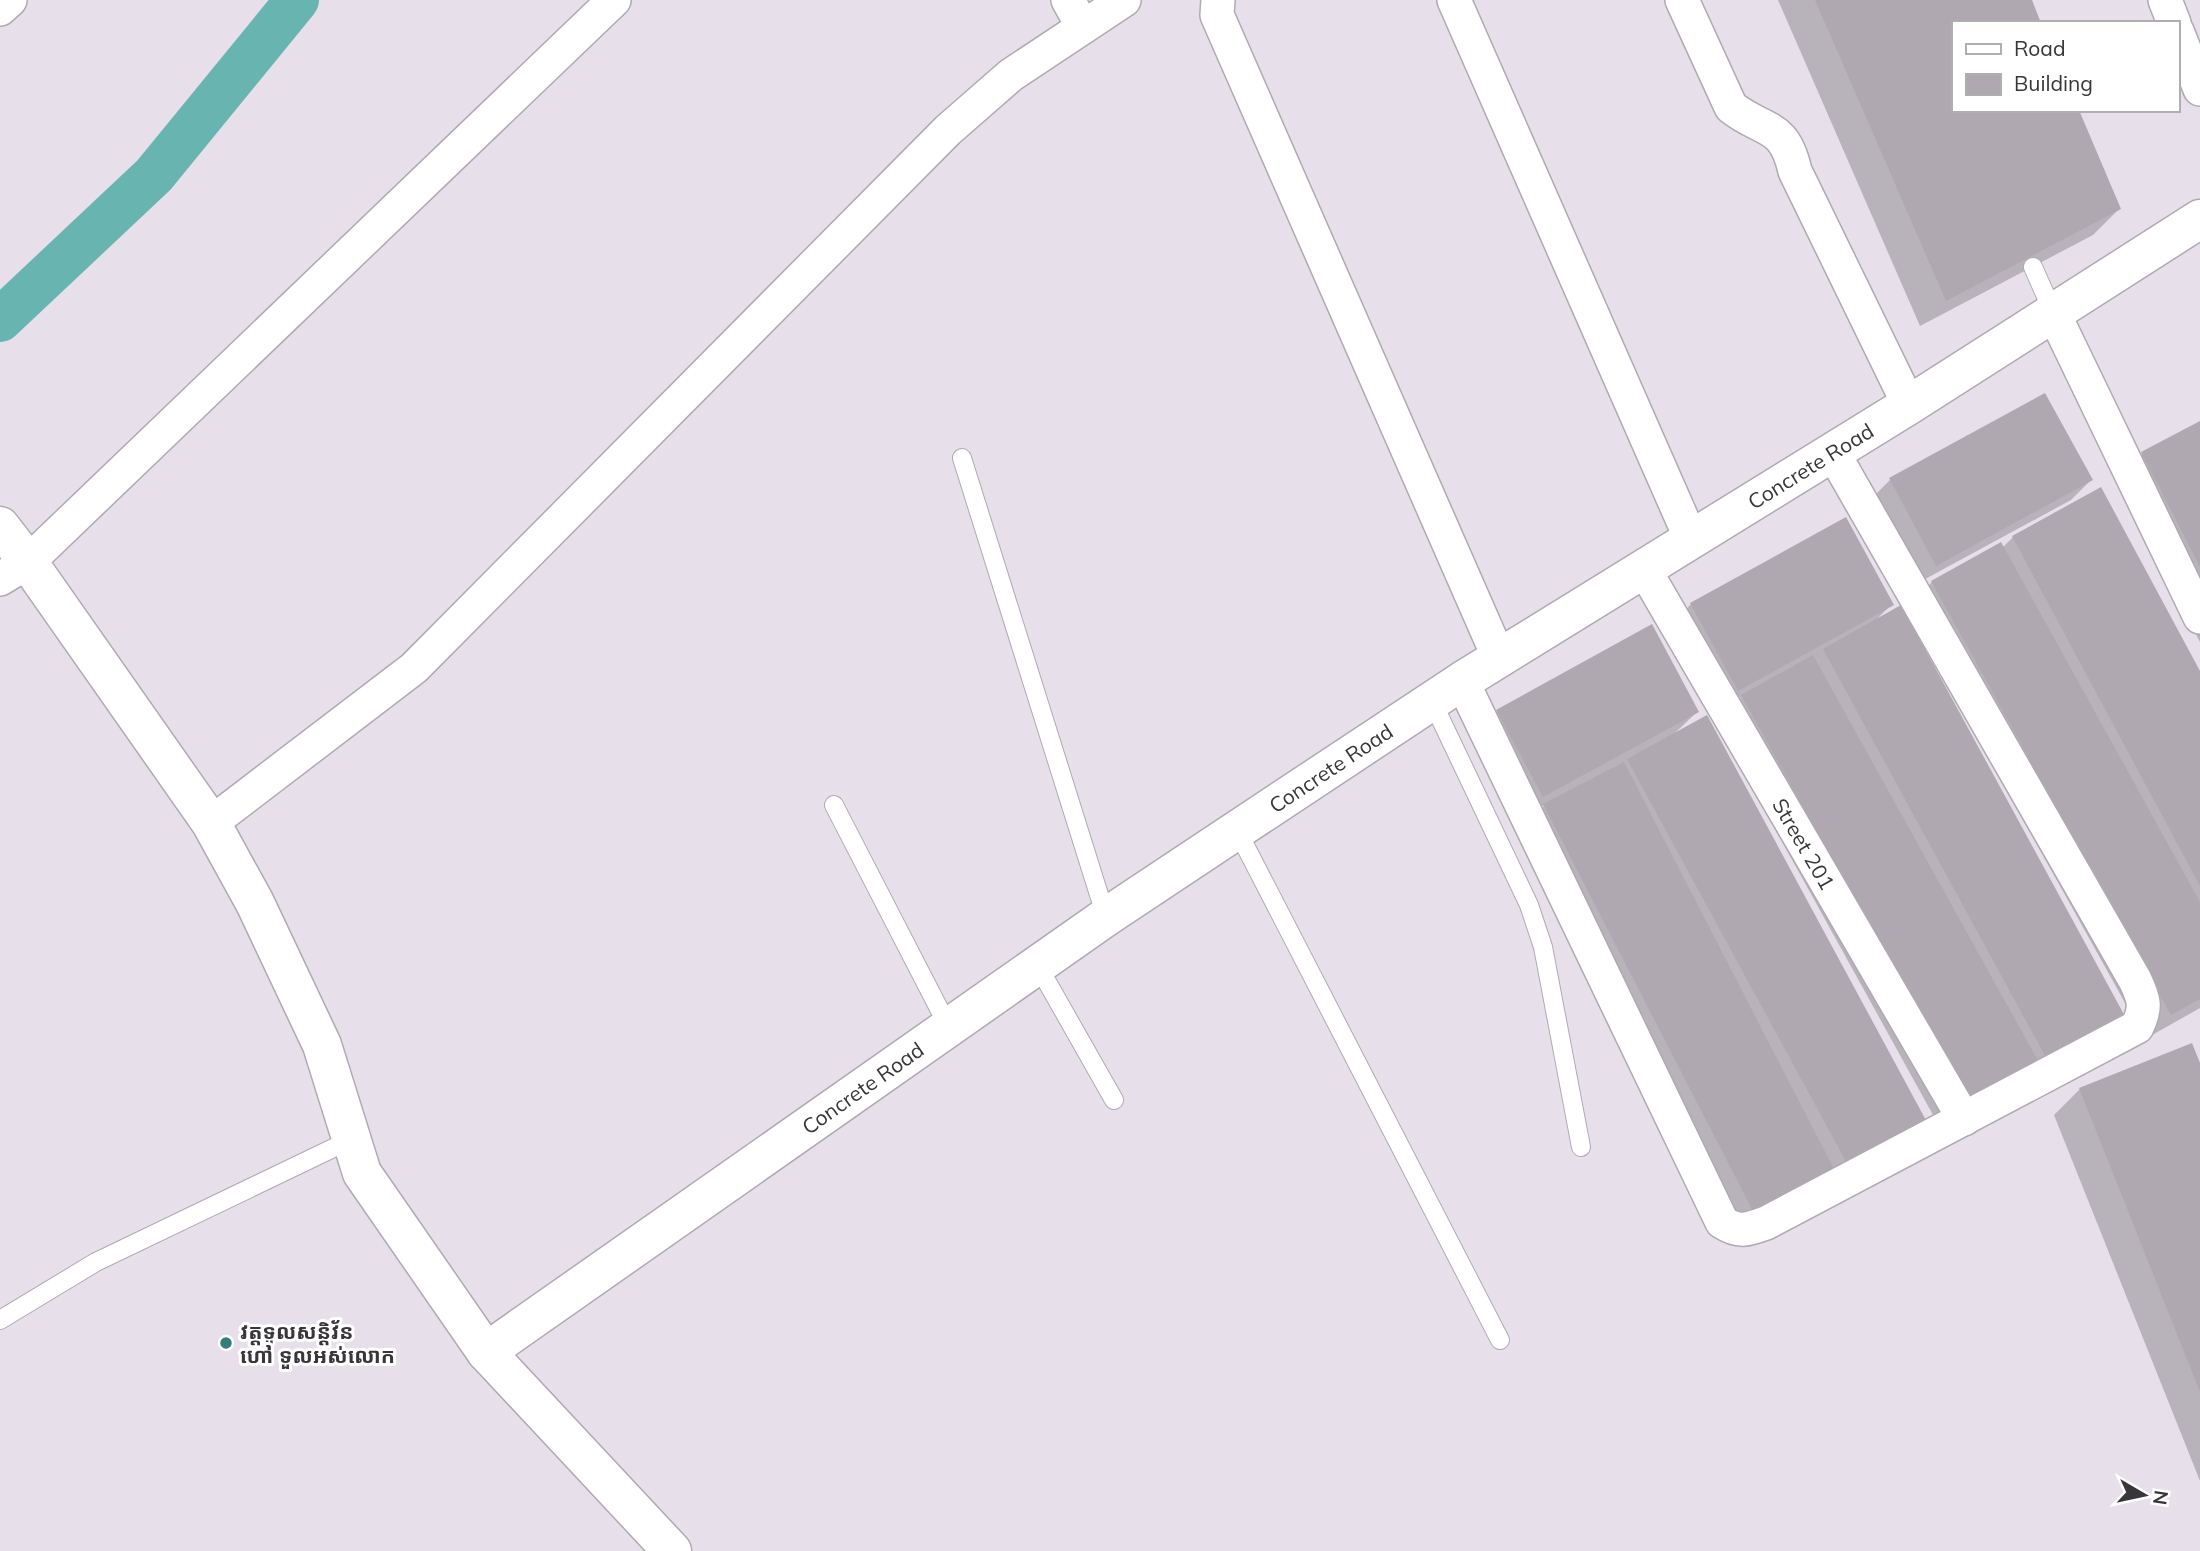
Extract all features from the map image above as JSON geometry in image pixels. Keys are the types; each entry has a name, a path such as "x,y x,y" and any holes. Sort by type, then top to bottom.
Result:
{"street":[{"path":"0,9 10,0"},
{"path":"614,0 8,550 211,823 255,903 322,1045 362,1173 486,1352 655,1546"},
{"path":"211,823 414,668 948,130 1011,75 1075,13 1124,0"},
{"path":"1218,0 1217,15 1499,658"},
{"path":"1454,0 1691,539"},
{"path":"1682,0 1731,107 1745,118 1764,125 1780,136 1790,151 1795,171 1909,405"},
{"path":"2165,0 2173,21"},
{"path":"2179,36 2200,89"},
{"name":"Concrete Road","path":"486,1352 1106,917 1447,691 1909,405 2200,219"},
{"path":"2053,312 2200,617"},
{"path":"1447,691 1722,1222 1734,1229 1749,1229 1766,1223 2137,1027 2144,1013 2143,997 1832,451"},
{"name":"Street 201","path":"1643,569 1965,1119"}],"lane":[{"path":"2033,267 2053,312"},
{"path":"962,458 1106,917"},
{"path":"1447,691 1543,947 1581,1147"},
{"path":"834,805 949,1028"},
{"path":"1237,830 1500,1340"},
{"path":"1038,966 1114,1100"},
{"path":"0,1320 96,1262 350,1140"}],"building":[{"path":"1815,0 2032,0 2040,21 1952,21 1952,112 2080,112 2121,209 1946,301"},
{"path":"2045,393 2093,480 1936,566 1889,478"},
{"path":"2200,421 2200,567 2141,452"},
{"path":"2101,487 2200,671 2200,886 2012,536"},
{"path":"1846,517 1894,605 1738,691 1690,603"},
{"path":"2001,542 2200,902 2200,999 2171,1015 1931,581"},
{"path":"1901,605 2127,1020 2049,1063 1823,649"},
{"path":"1652,624 1699,712 1543,797 1496,710"},
{"path":"1813,655 2042,1068 1970,1108 1741,695"},
{"path":"1707,715 1928,1124 1849,1167 1627,759"},
{"path":"1624,762 1835,1171 1754,1213 1543,804"},
{"path":"2192,1043 2200,1063 2200,1392 2079,1088"}],"waterway":[{"path":"0,320 154,175 297,0"}],"place":[{"name":"វត្តទូលសន្តិវ័ន ហៅ ទួលអស់លោក","path":"226,1343"}]}
